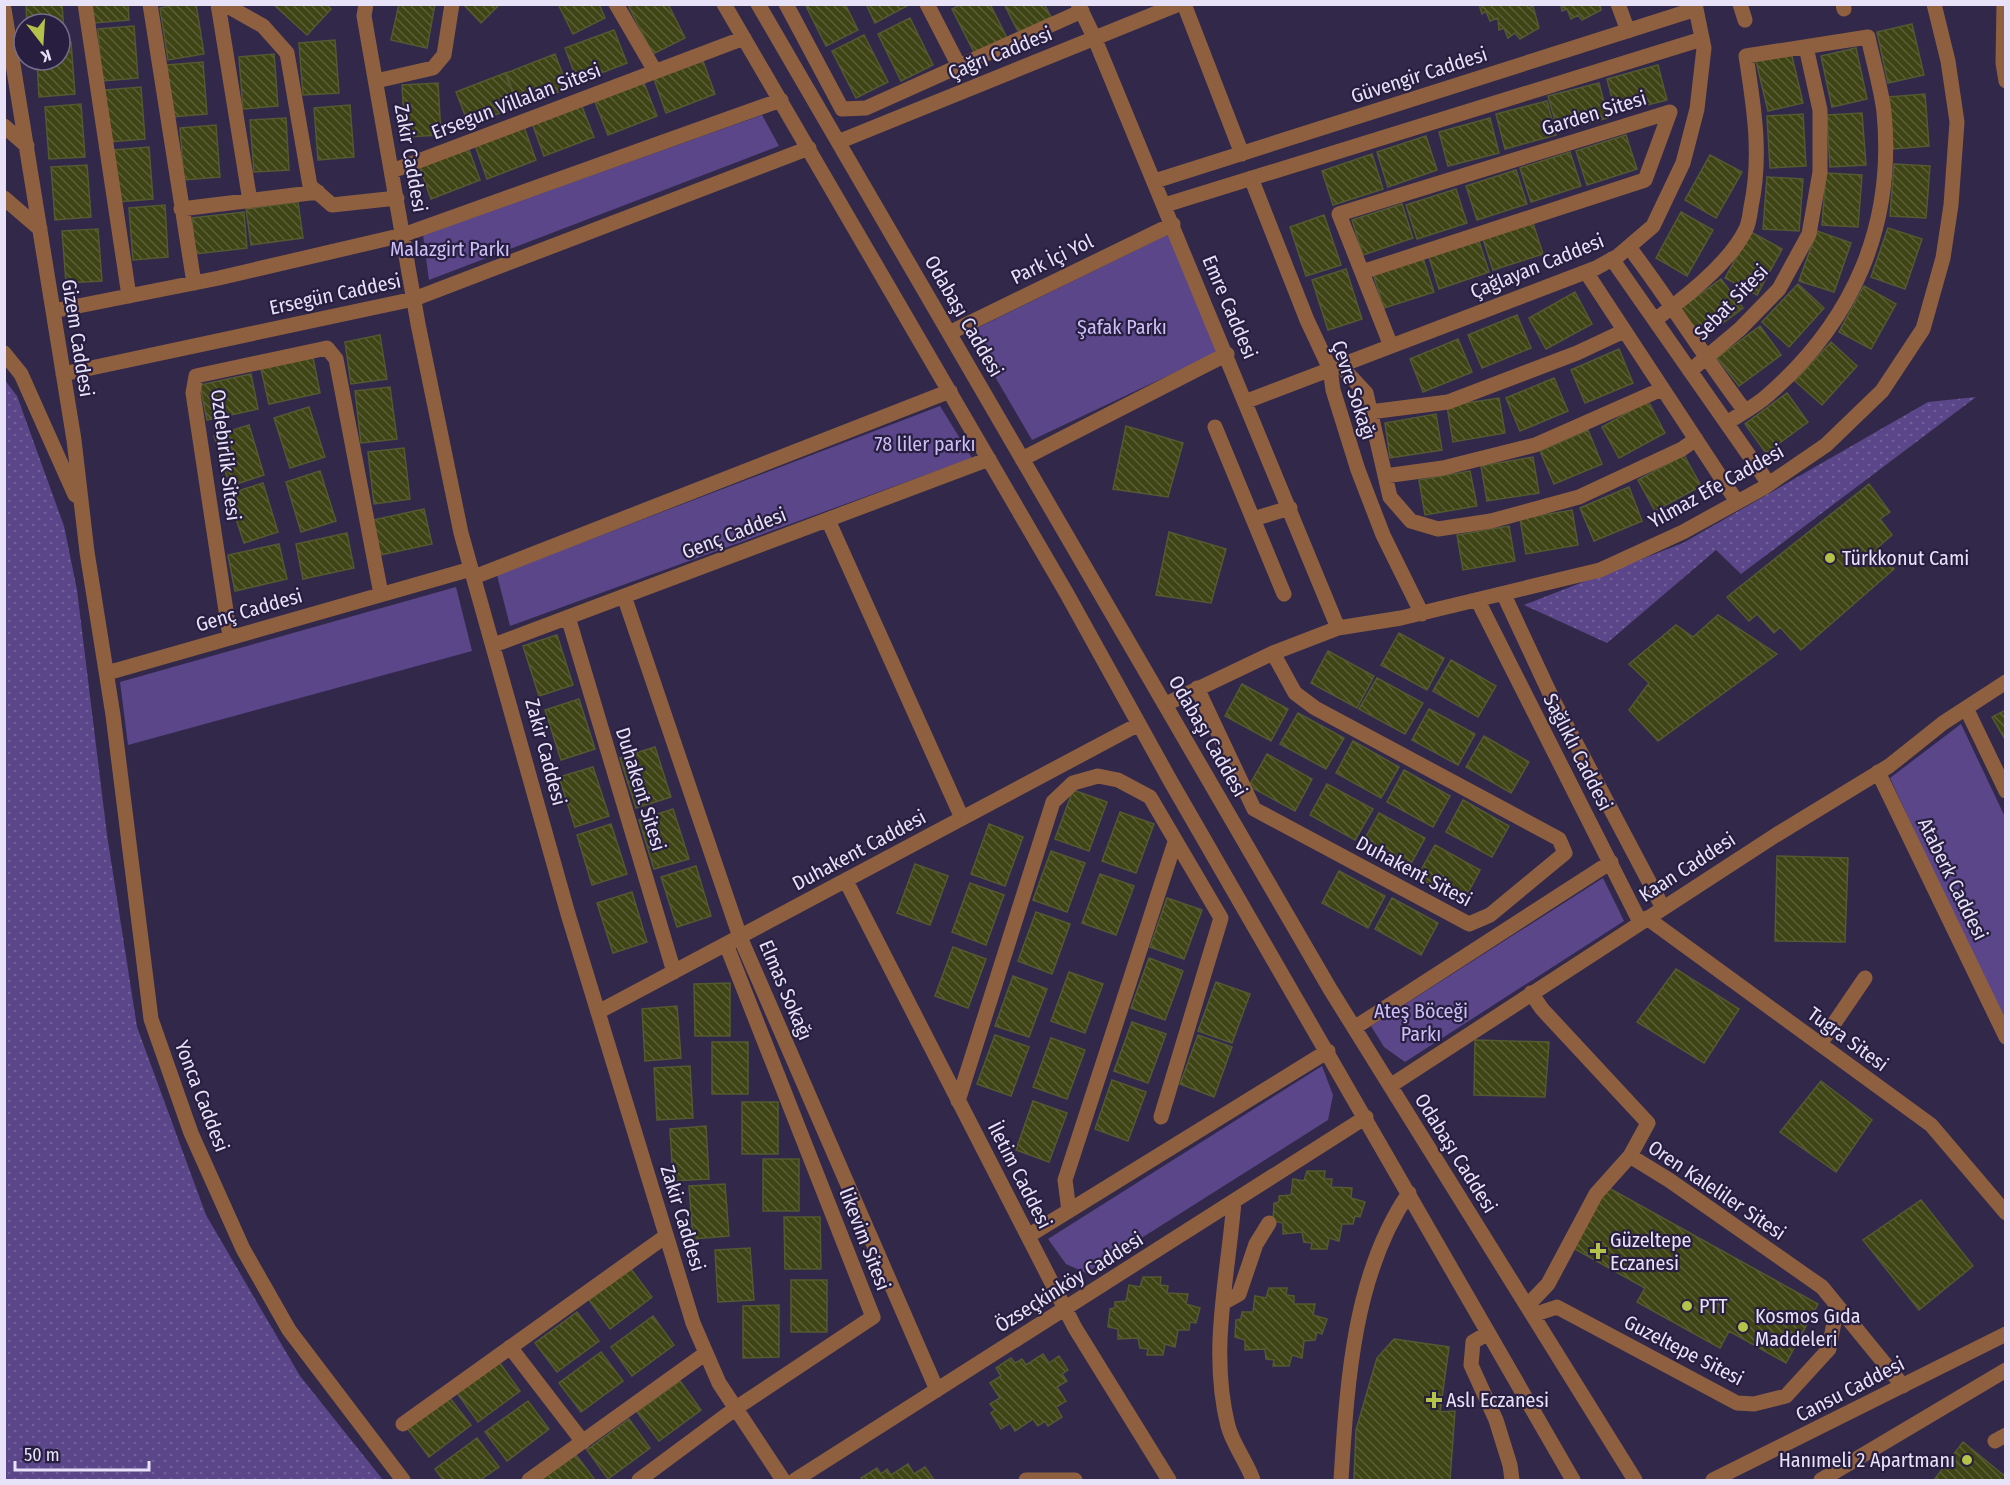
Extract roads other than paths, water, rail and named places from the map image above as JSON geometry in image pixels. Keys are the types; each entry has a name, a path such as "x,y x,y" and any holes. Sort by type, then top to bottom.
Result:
{"street":[{"path":"85,4 129,296"},
{"path":"150,4 194,283"},
{"path":"218,4 250,201"},
{"path":"224,4 263,26 287,53 310,186 332,205 397,198"},
{"name":"Zakir Caddesi","path":"366,4 364,16 414,299 461,532 598,1012 693,1323 719,1383 783,1480"},
{"path":"376,81 433,68 444,55 452,4"},
{"path":"615,4 655,71"},
{"path":"724,4 990,459 1139,724 1573,1480"},
{"name":"Odabaşı Caddesi","path":"758,4 1354,1028 1635,1480"},
{"path":"786,4 842,109 866,108 1080,8"},
{"path":"927,4 959,66"},
{"name":"Çağrı Caddesi","path":"838,142 1179,4"},
{"path":"1184,4 1242,154"},
{"path":"1618,4 1628,30"},
{"path":"1740,4 1745,20"},
{"name":"Yılmaz Efe Caddesi","path":"1166,704 1273,653 1338,628 1422,614 1504,596 1600,570 1683,532 1769,484 1826,445 1882,391 1923,329 1942,258 1951,205 1957,122 1948,61 1934,4"},
{"path":"2004,4 2003,63 2006,81"},
{"name":"Güvengir Caddesi","path":"1155,182 1695,7"},
{"name":"Çağlayan Caddesi","path":"1247,401 1586,272 1612,259 1653,226 1683,163 1697,109 1704,48 1695,7"},
{"name":"Emre Caddesi","path":"1080,8 1247,401 1338,628"},
{"name":"Gizem Caddesi","path":"4,9 8,51 27,146 107,673"},
{"name":"Sebat Sitesi","path":"1655,320 1689,296 1719,265 1747,229 1756,182 1757,125 1746,56 1868,36 1884,112 1884,186 1870,253 1844,309 1812,351 1767,397 1727,423"},
{"name":"Ersegun Villalan Sitesi","path":"392,171 744,38"},
{"path":"1165,204 1702,39"},
{"name":"Sebat Sitesi","path":"1690,370 1740,329 1779,289 1809,234 1821,172 1820,110 1806,47"},
{"name":"Ersegün Caddesi","path":"53,311 194,283 403,235 781,100"},
{"name":"Garden Sitesi","path":"1362,272 1645,180 1670,112 1339,214 1391,346"},
{"path":"4,126 27,146"},
{"name":"Ersegün Caddesi","path":"63,374 414,299 809,148"},
{"name":"Çevre Sokağı","path":"1251,178 1307,320 1334,368 1333,390 1358,471 1383,535 1422,614"},
{"path":"181,209 318,192"},
{"path":"4,198 40,229"},
{"name":"Park İçi Yol","path":"949,333 1173,224"},
{"path":"1629,247 1674,306 1706,359 1745,411"},
{"path":"1612,259 1769,484"},
{"path":"1586,272 1737,502"},
{"path":"1370,412 1448,402 1577,353 1624,331"},
{"name":"Ozdebirlik Sitesi","path":"230,637 193,393 196,376 327,348 336,359 381,594"},
{"path":"4,353 21,374 82,510"},
{"path":"1022,459 1227,354"},
{"path":"1334,368 1366,393 1390,497 1412,521 1438,529 1491,521 1579,497 1682,449 1696,439"},
{"path":"1385,476 1443,468 1535,445 1662,388"},
{"name":"Genç Caddesi","path":"107,673 381,594 473,573 950,391"},
{"path":"1215,427 1284,594"},
{"name":"Genç Caddesi","path":"494,645 990,459"},
{"path":"1253,519 1290,508"},
{"path":"828,520 962,818"},
{"name":"Elmas Sokağı","path":"624,596 740,937 937,1390"},
{"name":"Sağlıklı Caddesi","path":"1504,596 1552,698 1663,908"},
{"name":"Sağlıklı Caddesi","path":"1478,601 1611,862 1644,920"},
{"name":"Duhakent Sitesi","path":"568,617 675,972"},
{"name":"Duhakent Sitesi","path":"1197,688 1254,809 1469,924 1490,915 1565,853 1560,839 1316,708 1295,693 1273,653"},
{"name":"Yonca Caddesi","path":"107,673 151,1019 191,1133 243,1249 289,1330 403,1480"},
{"name":"Kaan Caddesi","path":"1390,1086 1644,920 1878,772 2006,682"},
{"path":"1966,708 2006,791"},
{"name":"Duhakent Caddesi","path":"598,1012 1139,724"},
{"name":"Ataberk Caddesi","path":"1878,772 2006,1037"},
{"path":"958,1101 1053,802 1072,783 1098,776 1118,780 1150,797 1221,918 1161,1117"},
{"path":"1069,1211 1065,1180 1175,842"},
{"path":"1354,1028 1611,862"},
{"name":"İletim Caddesi","path":"846,881 1065,1309 1169,1480"},
{"name":"Tugra Sitesi","path":"1644,920 1931,1125 2006,1213"},
{"name":"likevim Sitesi","path":"639,1480 736,1408 873,1317 726,944"},
{"path":"1820,1044 1865,978"},
{"name":"Oren Kaleliler Sitesi","path":"1531,993 1542,1009 1648,1123 1630,1156 1669,1180 1822,1287 1903,1386"},
{"path":"1028,1236 1328,1051"},
{"name":"Özseçkinköy Caddesi","path":"795,1480 1366,1117"},
{"path":"1530,1311 1548,1284 1596,1194 1630,1156"},
{"path":"1341,1480 1344,1427 1356,1332 1372,1274 1392,1216 1409,1193"},
{"path":"1234,1201 1231,1246 1223,1303 1219,1383 1229,1430 1253,1480"},
{"path":"1223,1303 1239,1294 1256,1244 1269,1223"},
{"path":"403,1424 666,1236"},
{"name":"Guzeltepe Sitesi","path":"1530,1311 1557,1307 1737,1403 1754,1404 1786,1396 1829,1349 1837,1306"},
{"path":"1488,1333 1473,1342 1471,1365 1496,1420 1510,1465 1512,1480"},
{"name":"Cansu Caddesi","path":"1713,1480 2006,1334"},
{"path":"510,1347 583,1442"},
{"path":"529,1480 706,1353"},
{"path":"1821,1480 2006,1370"},
{"path":"1026,1480 1075,1480"}],"place":[{"name":"Türkkonut Cami","path":"1830,558"},
{"name":"Güzeltepe Eczanesi","path":"1598,1251"},
{"name":"PTT","path":"1687,1306"},
{"name":"Kosmos Gıda Maddeleri","path":"1743,1327"},
{"name":"Aslı Eczanesi","path":"1434,1400"},
{"name":"Hanımeli 2 Apartmanı","path":"1967,1460"}],"park label":[{"name":"Malazgirt Parkı","path":"450,249"},
{"name":"Şafak Parkı","path":"1122,327"},
{"name":"78 liler parkı","path":"925,444"},
{"name":"Ateş Böceği Parkı","path":"1421,1022"}]}
